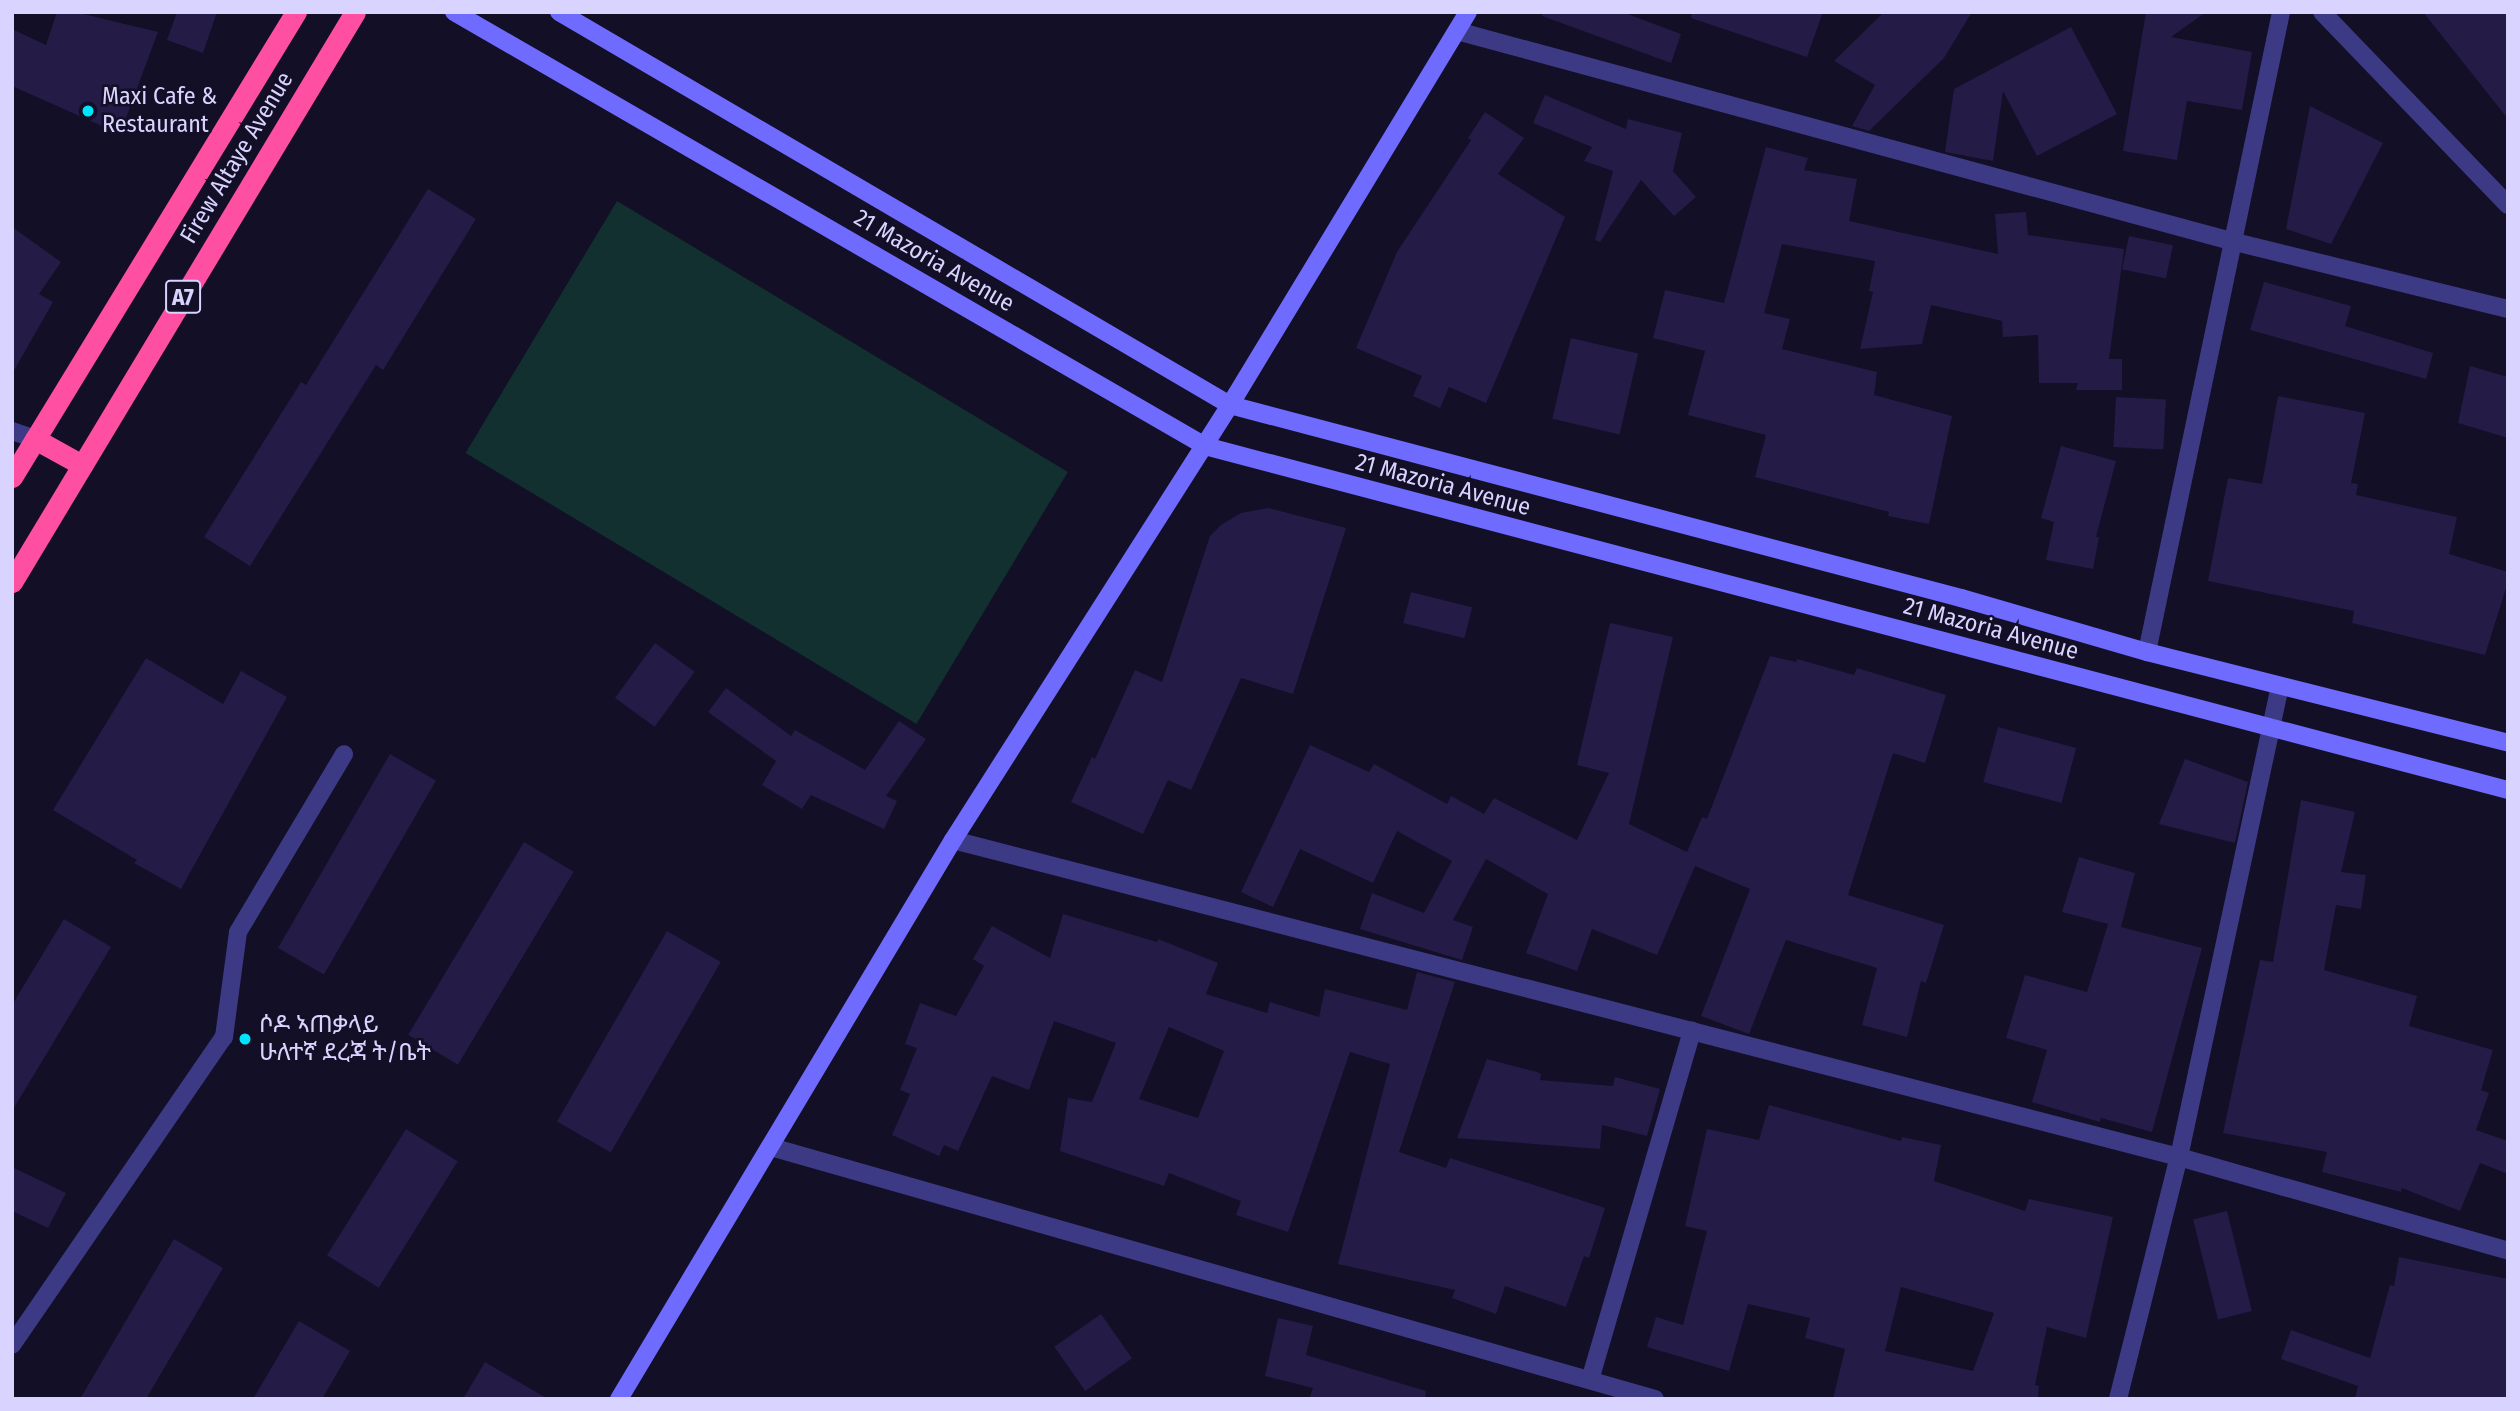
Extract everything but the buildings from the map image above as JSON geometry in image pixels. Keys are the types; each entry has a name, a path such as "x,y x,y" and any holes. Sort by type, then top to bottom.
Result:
{"highway":[{"name":"Firew Altaye Avenue","path":"12,477 296,12"},
{"name":"Firew Altaye Avenue","path":"12,582 355,12"},
{"path":"35,439 82,466"}],"main road":[{"name":"21 Mazoria Avenue","path":"454,12 1205,446 2508,790"},
{"name":"21 Mazoria Avenue","path":"559,12 1230,405 1947,594 2147,652 2508,743"},
{"path":"619,1399 953,840 1205,446 1468,12"}],"street":[{"path":"2147,652 2281,12"},
{"path":"2322,12 2508,205"},
{"path":"1457,30 2231,241 2508,309"},
{"path":"12,431 35,439"},
{"path":"2118,1399 2179,1157 2280,687"},
{"path":"12,1345 224,1037 238,932 344,754"},
{"path":"953,840 2179,1157 2508,1251"},
{"path":"1590,1380 1692,1031"},
{"path":"771,1147 1655,1399"}],"green space":[{"path":"617,201 1068,472 916,724 466,453"}],"place":[{"name":"Maxi Cafe & Restaurant","path":"88,111"},
{"name":"ሶዶ ኣጠቃላይ ሁለተኛ ደረጃ ት/ቤት","path":"245,1039"}]}
